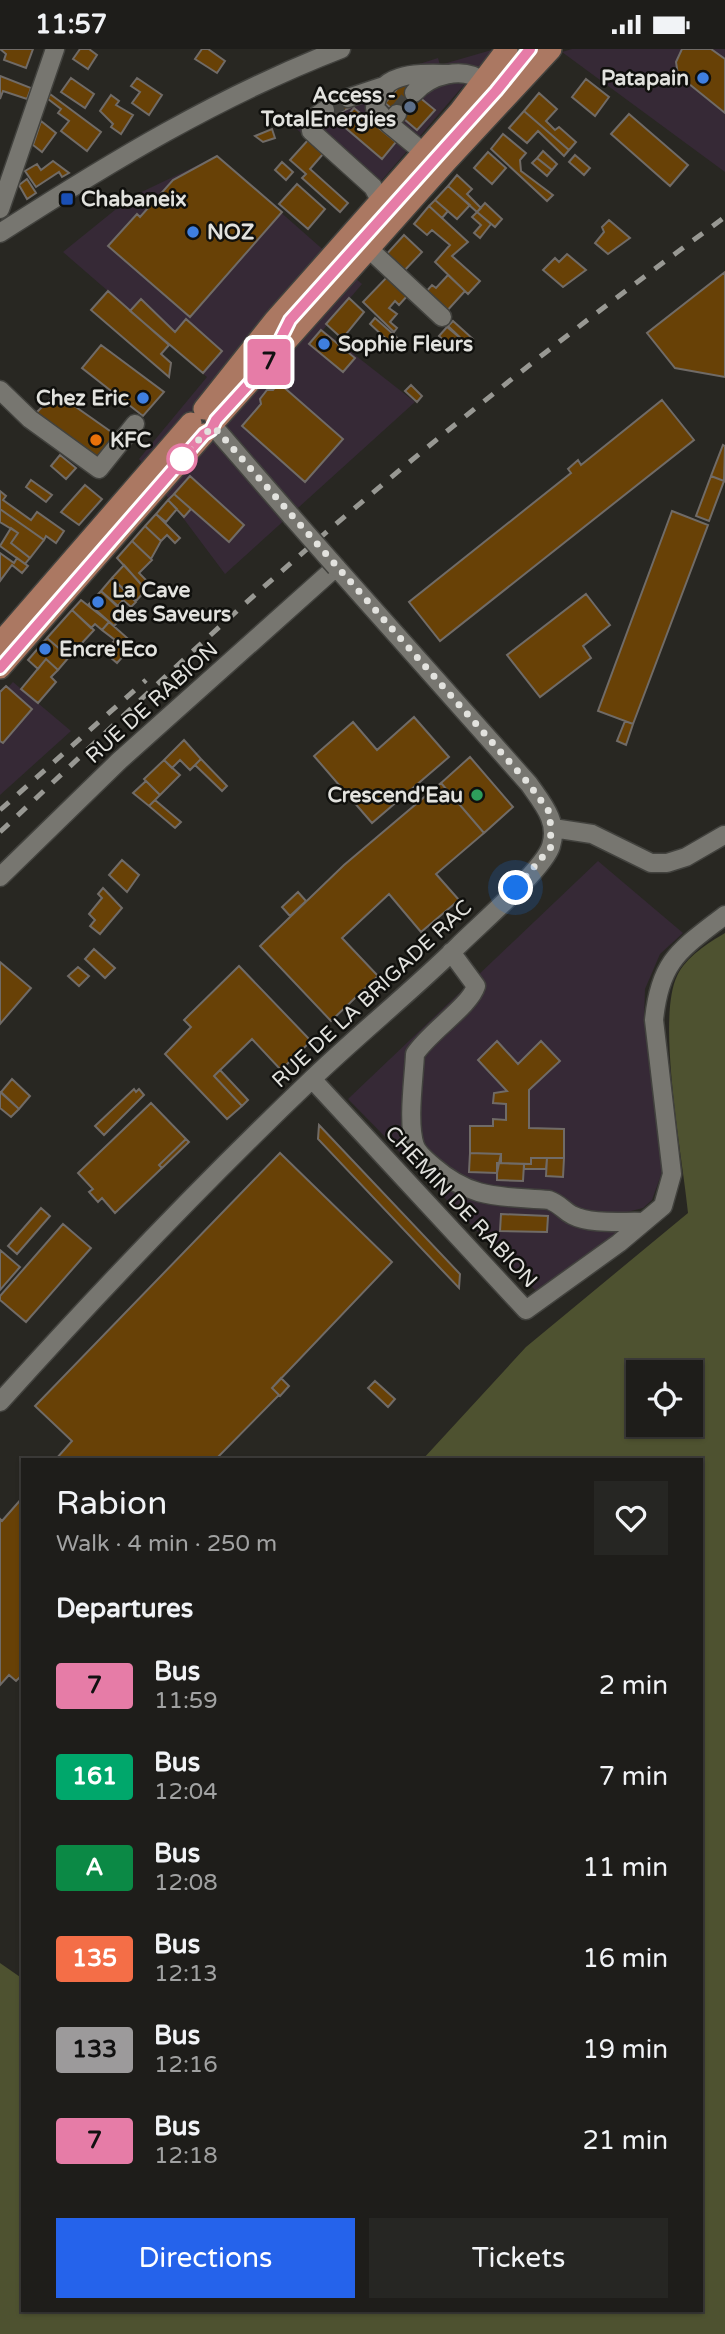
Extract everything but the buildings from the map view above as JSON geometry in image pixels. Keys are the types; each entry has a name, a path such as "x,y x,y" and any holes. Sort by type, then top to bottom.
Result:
{"main road":[{"path":"260,358 274,321 484,82 507,49"},
{"path":"0,668 112,539 260,358 369,249 551,49"},
{"path":"0,643 206,423"}],"street":[{"path":"0,209 55,49"},
{"path":"0,233 135,148 202,111 341,49"},
{"path":"260,358 290,320 496,91 530,49"},
{"path":"414,93 429,79 451,74"},
{"path":"348,98 387,85 404,75 468,75 484,82"},
{"path":"387,85 379,94 375,108 393,119 423,152"},
{"path":"325,110 312,119 311,131 373,187 380,200"},
{"path":"369,249 442,317"},
{"path":"0,390 30,419 99,469 135,424"},
{"path":"206,423 529,784 550,813 553,828 592,834 652,863 667,863 686,857 724,835"},
{"path":"0,655 93,550 112,539"},
{"name":"RUE DE RABION","path":"0,877 119,761 336,567"},
{"name":"RUE DE LA BRIGADE RAC","path":"0,1402 127,1261 312,1079 451,952 532,872 551,847 553,828"},
{"name":"CHEMIN DE RABION","path":"312,1079 526,1310 663,1206 672,1174 653,1020 656,1002 663,976 677,953 725,915"},
{"path":"451,952 476,986 473,996 440,1024 415,1054 413,1132 415,1147 422,1157 451,1181 469,1191 549,1201 581,1217 644,1222"}],"shaded area":[{"path":"495,49 369,195 289,122 323,107 321,102 344,90 438,58 440,65"},
{"path":"572,49 725,49 725,172 562,52"},
{"path":"217,156 362,284 323,330 415,402 225,574 139,459 207,377 63,252 131,197"},
{"path":"13,682 71,731 0,795 0,696"},
{"path":"598,861 683,933 660,954 645,989 644,1021 662,1172 652,1200 643,1208 627,1212 619,1235 545,1289 535,1290 348,1099"}],"green space":[{"path":"725,933 725,2334 0,2334 0,1963 21,1978 21,2312 703,2312 703,1458 424,1458 526,1347 688,1213 673,1091 669,1024 671,997 677,976 698,951"}],"tunnel":[{"path":"397,114 414,93"},
{"path":"325,110 348,98"}],"railway":[{"path":"0,832 240,608 384,483 552,347 725,217"},
{"path":"0,810 146,680"}],"bus line":[{"name":"7","path":"0,668 269,362 290,320 496,91 530,49"}],"place":[{"name":"Patapain","path":"703,78"},
{"name":"Access - TotalEnergies","path":"410,107"},
{"name":"Chabaneix","path":"67,199"},
{"name":"NOZ","path":"193,232"},
{"name":"Sophie Fleurs","path":"324,344"},
{"name":"Chez Eric","path":"143,398"},
{"name":"KFC","path":"96,440"},
{"name":"La Cave des Saveurs","path":"98,602"},
{"name":"Encre'Eco","path":"45,649"},
{"name":"Crescend'Eau","path":"477,795"}],"route":[{"path":"182,459 204,434 214,427 529,784 550,813 553,828 551,847 516,888"}]}
